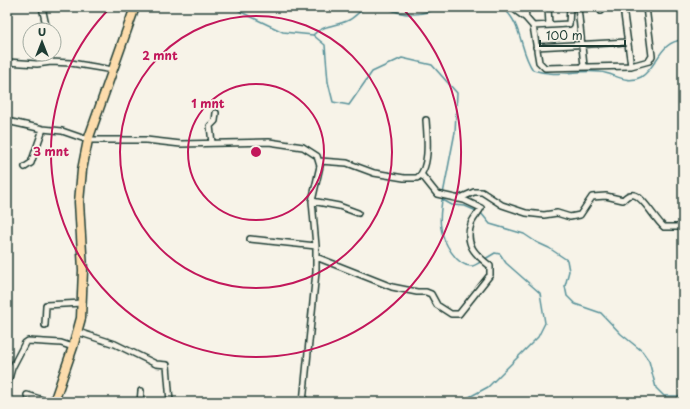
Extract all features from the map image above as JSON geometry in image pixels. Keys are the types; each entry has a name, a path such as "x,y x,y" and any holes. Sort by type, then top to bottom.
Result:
{"main road":[{"path":"54,402 78,332 82,303 83,270 78,202 88,140 135,7"}],"street":[{"path":"42,7 45,22"},
{"path":"511,7 526,18 532,26 539,62 545,68 631,66 649,61 651,59 646,7"},
{"path":"525,7 526,18"},
{"path":"548,7 548,25"},
{"path":"532,26 570,24 570,7"},
{"path":"578,7 584,66"},
{"path":"623,7 631,66"},
{"path":"676,7 683,8"},
{"path":"536,47 628,42"},
{"path":"7,62 38,64 51,62 71,63 113,70"},
{"path":"212,143 210,126 216,121 216,113"},
{"path":"320,161 347,163 374,173 404,178 417,178 421,174 427,153 426,120"},
{"path":"7,121 43,129 62,131 88,140 146,140 181,144 269,142 292,144 311,151 317,156 320,161 312,201 316,257 308,361 303,402"},
{"path":"25,167 31,163 43,129"},
{"path":"316,257 392,287 417,292 426,292 430,294 437,305 450,314 457,315 486,281 491,272 490,266 477,256 471,249 471,225 480,210 458,199 437,194 421,174"},
{"path":"458,199 474,192 482,192 502,205 517,211 544,214 557,213 570,217 580,215 592,197 606,196 623,200 629,195 635,195 641,199 655,219 664,227 683,227"},
{"path":"312,201 339,206 358,213"},
{"path":"250,240 316,246"},
{"path":"45,325 46,305 82,303"},
{"path":"78,332 116,344 156,364 167,365 170,402"},
{"path":"7,386 12,368 25,343 28,341 61,343 73,347"},
{"path":"140,402 141,391"},
{"path":"27,395 49,402"}],"waterway":[{"path":"234,7 241,12 283,32 313,35 325,45 328,82 333,102 349,105 372,72 402,58 432,65 457,93 455,132 443,194"},
{"path":"313,35 325,27 350,20 368,7"},
{"path":"386,7 400,13 407,14 427,12 441,7"},
{"path":"502,7 514,21 525,54 533,70 542,72 559,73 591,71 630,80 636,79 647,73 669,45 675,41 683,40"},
{"path":"443,198 443,200 452,205 465,206 481,213 490,224 524,234 567,260 569,271 565,286 567,296 575,304 601,313 621,334 642,351 649,361 656,388 664,396 680,396 683,389"},
{"path":"442,200 440,225 447,246 455,257 465,265 472,266 482,261"},
{"path":"460,402 488,387 538,337 545,323 540,293 506,263 500,254 495,253 485,259"}]}
